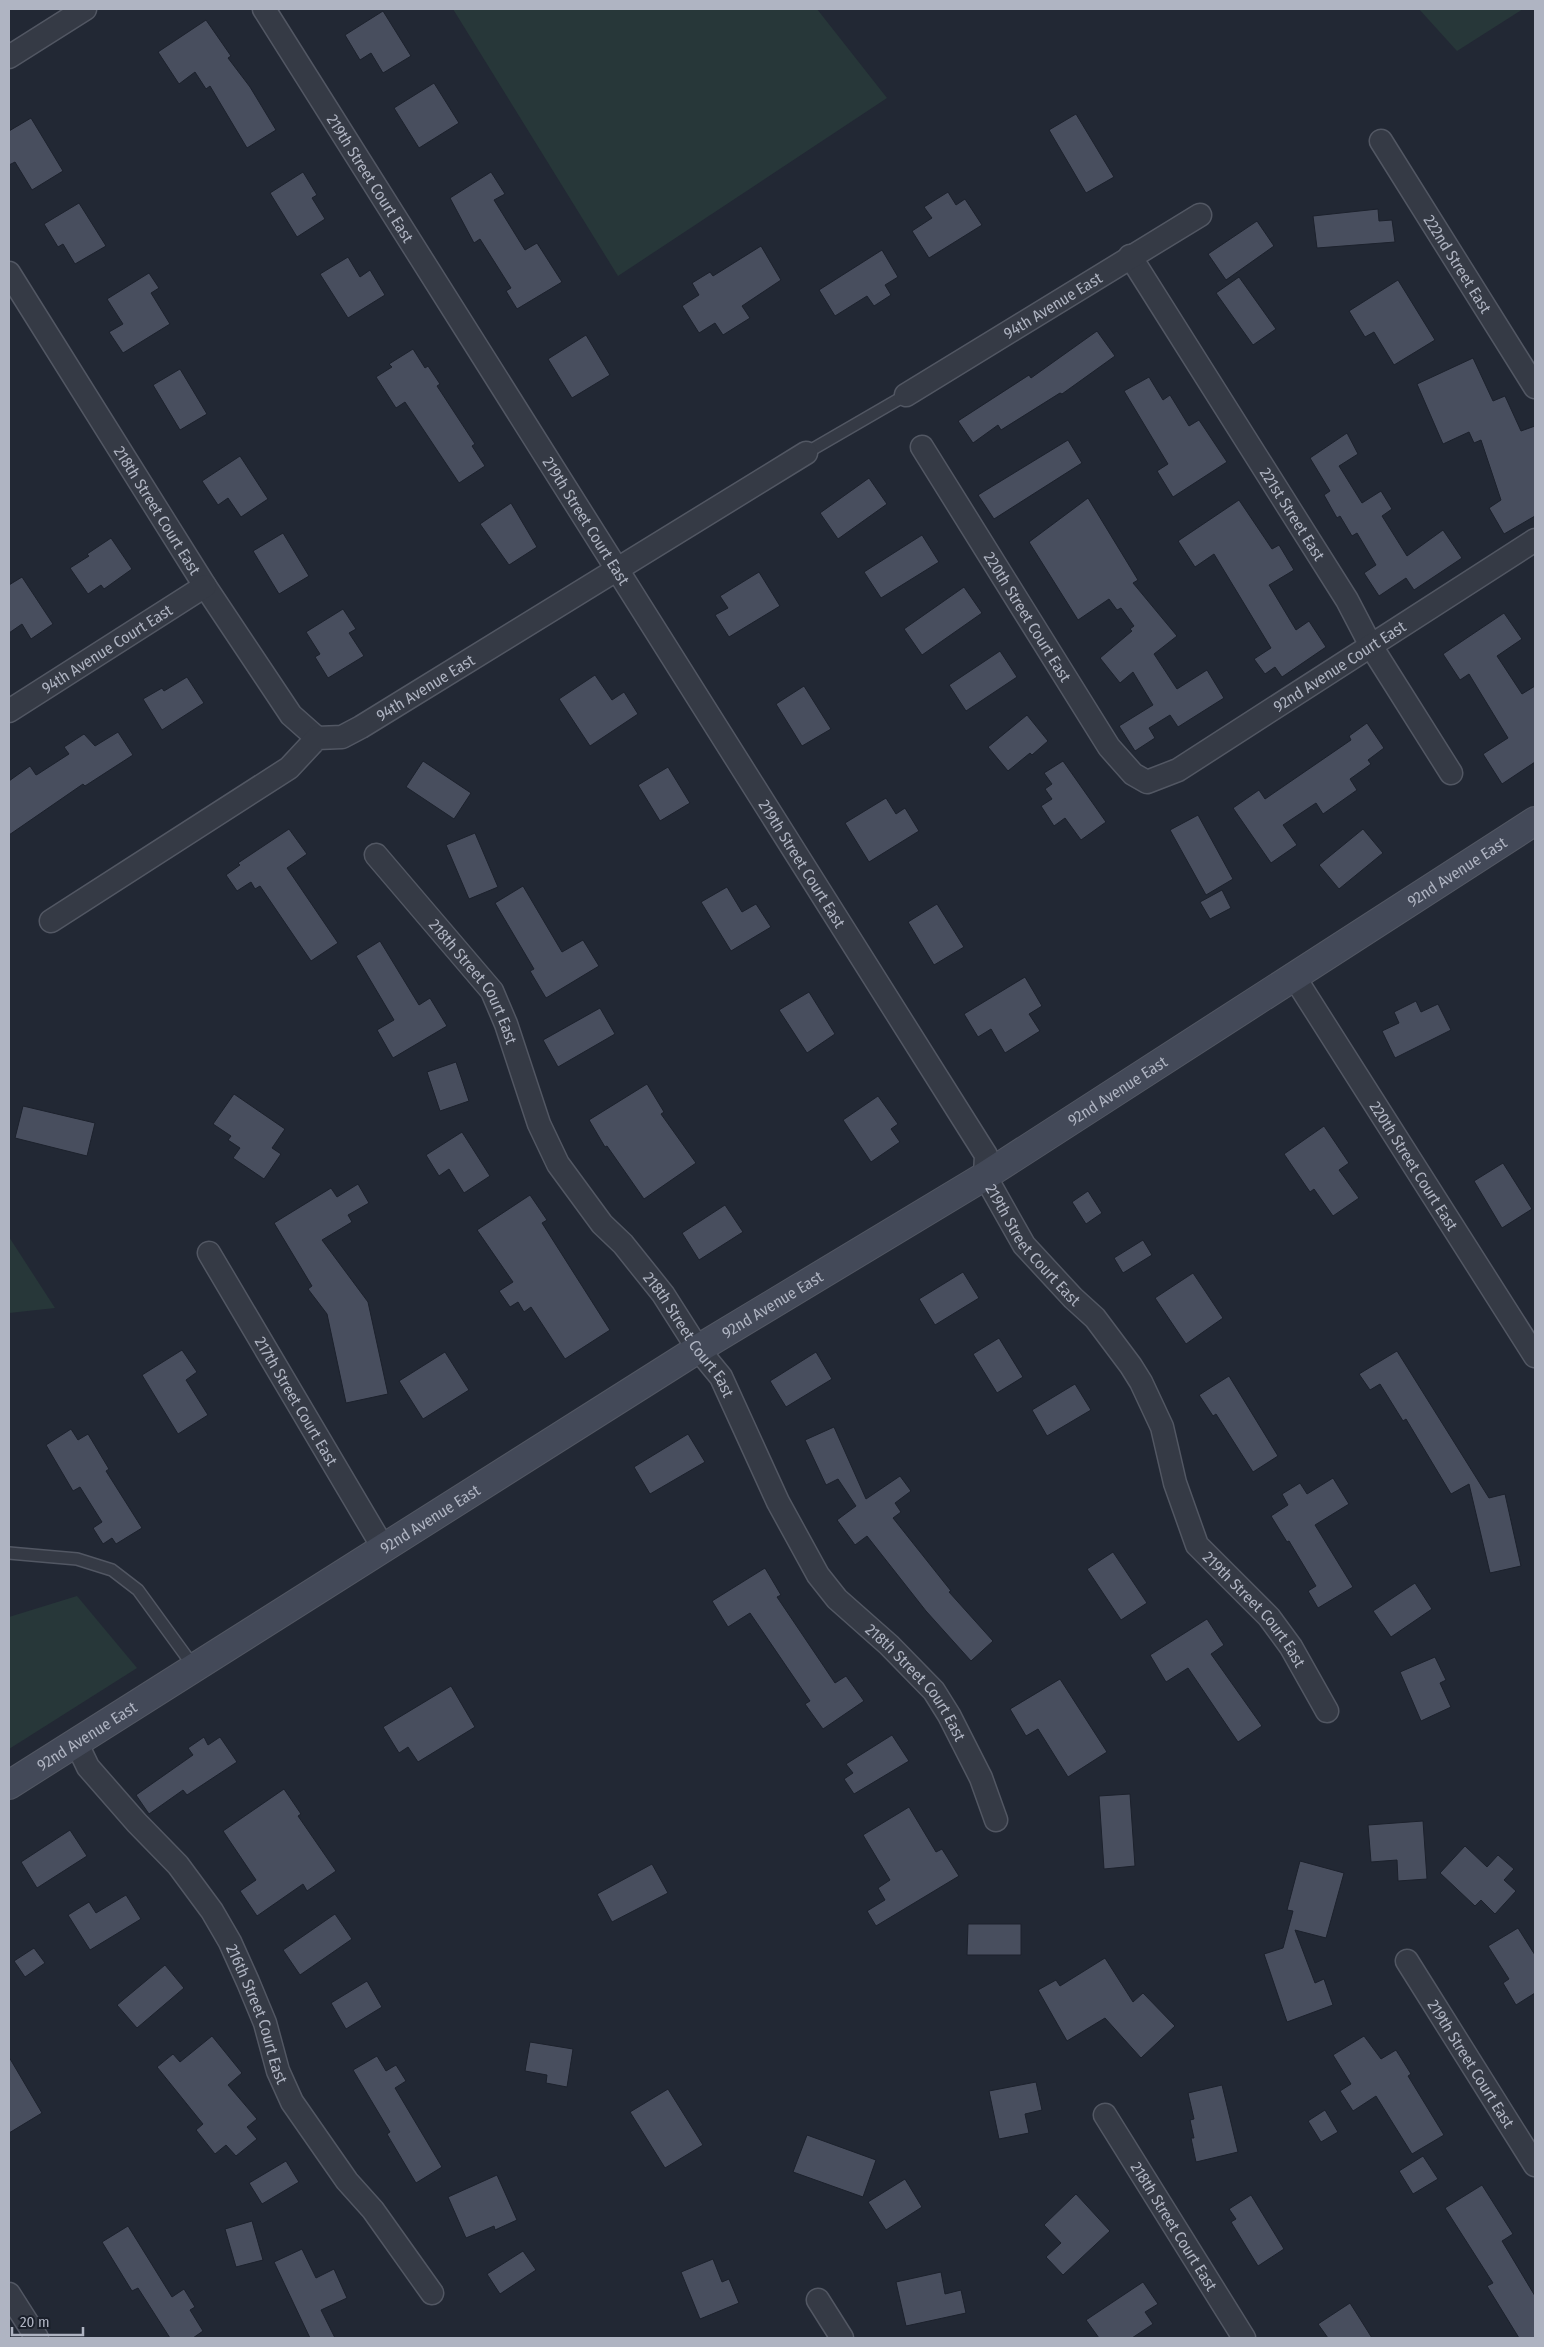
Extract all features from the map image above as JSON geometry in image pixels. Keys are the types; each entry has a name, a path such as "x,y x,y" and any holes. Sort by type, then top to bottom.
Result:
{"street":[{"path":"9,58 85,9"},
{"name":"219th Street Court East","path":"264,9 986,1155 985,1176 1024,1245 1066,1292 1095,1318 1131,1366 1162,1427 1175,1483 1196,1545 1269,1617 1291,1647 1327,1711"},
{"name":"222nd Street East","path":"1381,141 1535,387"},
{"name":"94th Avenue East","path":"906,395 1130,256 1200,215"},
{"name":"221st Street East","path":"1130,256 1347,600 1370,646 1452,773"},
{"name":"218th Street Court East","path":"9,273 16,302 291,716 317,738"},
{"name":"220th Street Court East","path":"922,447 1109,747 1133,774 1141,780"},
{"name":"94th Avenue East","path":"317,738 342,737 361,727 619,570 806,453"},
{"name":"92nd Avenue Court East","path":"1141,780 1147,782 1178,770 1535,540"},
{"name":"94th Avenue Court East","path":"9,711 205,586"},
{"path":"51,921 289,768 317,738"},
{"name":"92nd Avenue East","path":"9,1785 384,1549 698,1348 985,1176 1293,975 1535,821"},
{"name":"218th Street Court East","path":"376,855 492,991 506,1024 539,1124 558,1164 602,1224 623,1244 663,1294 698,1348 721,1377 778,1502 818,1575 837,1599 889,1645 934,1691 949,1715 981,1778 996,1820"},
{"name":"220th Street Court East","path":"1293,975 1535,1356"},
{"name":"217th Street Court East","path":"210,1253 384,1549"},
{"name":"216th Street Court East","path":"76,1742 88,1767 137,1823 178,1865 212,1911 230,1942 248,1982 265,2023 278,2071 292,2102 330,2158 372,2210 432,2293"},
{"name":"219th Street Court East","path":"1408,1961 1535,2165"},
{"name":"218th Street Court East","path":"1104,2115 1244,2338"},
{"path":"9,2294 36,2338"},
{"path":"818,2300 842,2338"}],"lane":[{"path":"806,453 906,395"},
{"path":"9,1552 77,1558 112,1570 138,1590 194,1667"}],"shaded area":[{"path":"453,9 817,9 887,98 618,276"},
{"path":"1419,9 1523,9 1457,51"},
{"path":"9,1237 55,1308 9,1313"},
{"path":"77,1596 137,1668 9,1749 9,1617"}],"building":[{"path":"383,11 411,56 383,73 371,53 360,60 345,35"},
{"path":"206,20 231,56 228,58 250,87 276,130 247,148 210,86 206,89 195,72 179,84 158,52"},
{"path":"434,83 459,123 419,148 394,108"},
{"path":"1076,114 1114,177 1086,193 1049,130"},
{"path":"31,118 63,171 32,190 15,162 9,165 9,131"},
{"path":"303,172 317,195 312,198 325,219 297,237 270,193"},
{"path":"491,172 505,194 494,200 525,250 537,243 562,282 517,309 506,291 511,288 480,239 474,243 450,198"},
{"path":"948,192 956,205 965,199 982,225 929,258 912,231 932,218 924,207"},
{"path":"79,203 106,246 75,264 63,244 58,247 44,224"},
{"path":"1378,209 1379,221 1392,220 1395,242 1317,248 1313,216"},
{"path":"1257,221 1274,246 1226,280 1208,254"},
{"path":"761,246 781,280 742,306 750,318 723,335 715,323 699,333 682,306 699,295 692,283 710,272 713,276"},
{"path":"882,250 898,277 885,285 891,295 874,306 867,296 835,316 819,290"},
{"path":"348,257 360,277 370,270 385,295 348,318 320,274"},
{"path":"149,273 159,288 151,293 170,324 123,353 109,332 123,324 107,299"},
{"path":"1239,277 1276,329 1253,345 1216,293"},
{"path":"1398,280 1435,340 1394,365 1374,332 1365,337 1349,311"},
{"path":"1097,331 1115,356 1062,394 1060,393 1001,430 998,425 973,443 958,421 1029,375 1031,378"},
{"path":"586,335 610,375 572,398 548,359"},
{"path":"413,349 425,368 428,366 440,384 437,386 475,444 472,446 485,466 459,483 405,402 396,408 376,377 392,367 389,364"},
{"path":"1473,358 1493,401 1505,396 1521,431 1535,426 1535,516 1504,534 1489,508 1501,500 1481,440 1474,443 1469,432 1443,444 1417,384"},
{"path":"180,369 207,414 180,430 153,385"},
{"path":"1149,377 1163,400 1170,395 1189,426 1199,420 1227,462 1173,497 1157,471 1168,464 1124,391"},
{"path":"1347,433 1358,454 1339,466 1362,503 1381,491 1392,509 1382,516 1407,556 1443,530 1462,558 1414,590 1406,578 1379,596 1364,573 1376,565 1357,533 1352,536 1340,516 1337,518 1324,495 1330,491 1310,458"},
{"path":"1068,440 1082,463 994,519 978,495"},
{"path":"240,456 268,499 241,517 228,498 218,505 202,481"},
{"path":"869,478 887,504 838,539 820,513"},
{"path":"1088,498 1138,580 1133,583 1177,636 1154,654 1177,689 1207,670 1224,698 1178,727 1170,715 1149,728 1155,738 1135,751 1119,726 1153,705 1133,672 1120,683 1100,658 1132,631 1130,629 1134,626 1121,608 1117,610 1109,599 1078,620 1029,542"},
{"path":"1239,500 1272,549 1279,545 1294,570 1269,585 1296,630 1309,621 1326,647 1282,677 1275,667 1265,674 1254,659 1271,648 1214,554 1195,567 1178,541"},
{"path":"511,503 537,547 509,565 480,524"},
{"path":"283,533 309,576 279,594 253,551"},
{"path":"922,535 939,562 881,598 864,572"},
{"path":"111,538 132,569 104,589 101,585 88,594 70,568 89,556 87,554"},
{"path":"759,572 780,606 729,637 715,615 728,608 720,596"},
{"path":"22,577 53,624 31,639 22,624 9,633 9,585"},
{"path":"964,587 982,613 922,655 904,629"},
{"path":"343,609 356,629 349,633 364,656 328,678 315,657 320,654 306,632"},
{"path":"1504,613 1522,639 1497,656 1522,694 1535,686 1535,762 1502,784 1483,754 1508,738 1469,674 1460,680 1443,654"},
{"path":"1000,651 1017,677 966,711 949,685"},
{"path":"595,675 612,700 624,692 638,714 590,746 559,699"},
{"path":"187,677 204,703 162,730 143,699 162,688 164,691"},
{"path":"804,686 831,729 802,746 776,704"},
{"path":"1027,715 1048,741 1032,755 1030,753 1008,771 988,747"},
{"path":"1367,723 1384,748 1368,760 1371,764 1350,779 1357,790 1323,814 1316,803 1283,825 1297,845 1271,863 1233,808 1259,790 1265,799 1351,740 1349,736"},
{"path":"118,732 133,755 85,786 83,784 9,835 9,781 30,766 36,775 38,774 69,754 64,747 84,734 95,746"},
{"path":"423,761 471,793 454,819 406,787"},
{"path":"1063,761 1106,822 1081,840 1065,818 1054,826 1041,806 1052,799 1045,789 1052,784 1044,773"},
{"path":"668,767 690,803 660,821 638,785"},
{"path":"886,798 896,814 905,808 919,831 869,862 845,823"},
{"path":"1198,815 1233,879 1206,895 1170,830"},
{"path":"289,829 307,854 287,868 338,943 311,961 260,886 255,889 251,882 237,891 226,875 240,865 238,863"},
{"path":"1363,829 1383,853 1339,889 1319,865"},
{"path":"475,833 498,887 469,899 446,845"},
{"path":"523,886 562,952 583,940 599,966 546,998 530,971 534,969 495,903"},
{"path":"727,887 742,912 756,904 771,927 731,951 701,902"},
{"path":"1222,890 1231,908 1210,919 1200,902"},
{"path":"937,904 964,947 934,965 908,922"},
{"path":"380,941 419,1005 430,998 447,1026 393,1058 377,1030 394,1020 356,956"},
{"path":"1025,977 1042,1006 1029,1014 1040,1031 1005,1053 991,1029 978,1037 964,1014"},
{"path":"809,992 835,1034 807,1053 779,1010"},
{"path":"1416,1001 1421,1012 1438,1004 1451,1030 1395,1058 1382,1031 1399,1023 1394,1012"},
{"path":"600,1008 615,1034 558,1067 543,1040"},
{"path":"456,1062 469,1101 440,1111 427,1072"},
{"path":"647,1084 664,1112 661,1114 696,1163 644,1199 607,1146 605,1147 589,1120"},
{"path":"234,1094 285,1129 272,1148 281,1154 264,1179 233,1158 240,1148 228,1140 231,1136 213,1124"},
{"path":"878,1096 898,1124 891,1129 900,1142 871,1162 843,1120"},
{"path":"23,1106 95,1123 87,1156 15,1138"},
{"path":"1324,1126 1349,1163 1339,1170 1359,1198 1333,1216 1314,1189 1310,1192 1284,1154"},
{"path":"462,1132 490,1176 464,1193 449,1169 439,1176 426,1155"},
{"path":"1503,1163 1532,1209 1502,1228 1474,1181"},
{"path":"358,1184 369,1203 348,1215 352,1222 322,1240 368,1302 388,1394 346,1403 327,1314 308,1289 312,1286 274,1223 331,1188 337,1197"},
{"path":"1088,1191 1102,1213 1086,1224 1072,1202"},
{"path":"530,1195 547,1220 542,1223 610,1330 565,1359 531,1307 524,1312 518,1302 510,1307 499,1291 513,1282 477,1230"},
{"path":"725,1205 743,1232 699,1260 682,1233"},
{"path":"1143,1240 1152,1255 1123,1273 1114,1258"},
{"path":"963,1272 979,1298 935,1325 919,1299"},
{"path":"1193,1273 1223,1318 1186,1344 1155,1298"},
{"path":"999,1338 1023,1377 997,1393 973,1354"},
{"path":"182,1350 197,1372 186,1380 208,1415 178,1434 142,1375"},
{"path":"1397,1351 1489,1498 1505,1494 1521,1566 1490,1573 1469,1484 1451,1494 1406,1419 1403,1421 1380,1384 1370,1390 1359,1374"},
{"path":"445,1352 469,1390 423,1419 399,1381"},
{"path":"816,1352 832,1379 786,1407 770,1381"},
{"path":"1229,1376 1278,1456 1253,1472 1216,1414 1213,1416 1199,1395"},
{"path":"1075,1384 1091,1410 1047,1436 1032,1410"},
{"path":"834,1427 866,1499 900,1476 911,1491 895,1503 901,1512 893,1518 951,1591 949,1592 993,1641 971,1661 926,1611 867,1536 855,1545 837,1520 856,1506 838,1479 826,1485 805,1440"},
{"path":"71,1429 78,1440 88,1434 109,1469 106,1471 142,1528 116,1544 112,1538 103,1544 93,1528 102,1522 80,1487 73,1491 46,1445"},
{"path":"688,1434 705,1462 650,1494 634,1467"},
{"path":"1333,1478 1349,1504 1315,1525 1353,1587 1318,1608 1308,1591 1316,1586 1289,1541 1287,1542 1271,1516 1288,1505 1282,1494 1300,1483 1307,1494"},
{"path":"1113,1552 1147,1603 1121,1620 1087,1569"},
{"path":"765,1568 781,1595 777,1597 835,1683 846,1676 864,1701 823,1729 805,1704 810,1701 750,1613 728,1627 712,1601"},
{"path":"1415,1583 1432,1609 1391,1637 1373,1611"},
{"path":"1207,1619 1224,1645 1211,1654 1262,1726 1238,1742 1188,1668 1166,1682 1150,1655"},
{"path":"1435,1657 1446,1680 1440,1683 1451,1707 1421,1721 1400,1672"},
{"path":"1060,1679 1107,1752 1068,1777 1038,1729 1026,1736 1010,1709"},
{"path":"451,1686 475,1727 418,1762 408,1747 399,1753 383,1727"},
{"path":"892,1735 909,1761 854,1794 844,1779 853,1773 846,1764"},
{"path":"204,1737 208,1745 220,1737 237,1762 187,1795 183,1790 149,1814 136,1795 193,1755 188,1748"},
{"path":"284,1789 301,1814 298,1816 336,1871 307,1891 303,1884 257,1916 240,1891 256,1880 223,1831"},
{"path":"1130,1794 1135,1866 1104,1869 1099,1796"},
{"path":"909,1807 936,1852 942,1849 959,1876 876,1926 867,1911 885,1900 878,1888 890,1880 863,1835"},
{"path":"1423,1821 1427,1879 1398,1881 1397,1860 1371,1862 1368,1825"},
{"path":"70,1830 87,1856 37,1888 21,1862"},
{"path":"1465,1846 1487,1867 1498,1855 1514,1869 1504,1880 1516,1891 1495,1914 1481,1900 1475,1906 1440,1873"},
{"path":"1300,1861 1344,1873 1326,1938 1295,1930 1315,1983 1324,1979 1333,2005 1287,2022 1264,1954 1283,1948 1293,1911 1287,1910"},
{"path":"652,1864 668,1893 612,1922 597,1894"},
{"path":"126,1895 141,1919 90,1950 68,1915 89,1902 96,1913"},
{"path":"335,1914 352,1939 300,1975 283,1950"},
{"path":"968,1924 1021,1924 1021,1955 967,1955"},
{"path":"1518,1928 1535,1955 1535,1993 1516,2005 1503,1983 1509,1979 1488,1946"},
{"path":"34,1948 45,1963 25,1977 14,1961"},
{"path":"1105,1958 1133,2002 1143,1993 1175,2026 1141,2058 1105,2018 1067,2041 1038,1990 1056,1980 1060,1986"},
{"path":"165,1965 184,1988 137,2028 117,2005"},
{"path":"367,1981 382,2007 346,2029 331,2003"},
{"path":"212,2036 242,2073 228,2085 257,2119 247,2127 257,2139 236,2156 226,2145 215,2154 196,2130 203,2124 157,2067 173,2054 180,2062"},
{"path":"1364,2036 1381,2059 1396,2050 1411,2074 1408,2076 1444,2135 1412,2154 1376,2096 1353,2111 1340,2091 1351,2084 1333,2055"},
{"path":"530,2042 573,2049 567,2087 546,2083 547,2075 525,2071"},
{"path":"377,2056 386,2071 396,2065 406,2081 395,2088 442,2167 416,2183 387,2134 390,2132 353,2070"},
{"path":"9,2057 42,2113 9,2133"},
{"path":"1036,2082 1042,2110 1025,2114 1029,2133 999,2139 989,2091"},
{"path":"1222,2085 1238,2152 1196,2162 1191,2138 1194,2138 1190,2120 1194,2119 1188,2093"},
{"path":"668,2089 703,2145 665,2168 630,2112"},
{"path":"1325,2110 1338,2132 1321,2142 1308,2121"},
{"path":"807,2135 876,2160 863,2197 793,2172"},
{"path":"1423,2156 1438,2179 1413,2194 1399,2171"},
{"path":"286,2161 299,2182 262,2204 249,2183"},
{"path":"497,2175 517,2220 495,2230 494,2226 466,2238 448,2197"},
{"path":"905,2179 922,2207 886,2230 868,2202"},
{"path":"1482,2185 1513,2234 1502,2241 1535,2296 1535,2338 1519,2338 1487,2286 1493,2283 1445,2208"},
{"path":"1076,2194 1110,2231 1063,2275 1046,2257 1061,2243 1044,2225"},
{"path":"1251,2195 1284,2249 1258,2266 1231,2222 1236,2219 1229,2209"},
{"path":"252,2221 263,2260 236,2267 225,2229"},
{"path":"128,2226 172,2297 184,2289 195,2307 190,2310 203,2331 193,2338 170,2338 138,2288 132,2291 102,2242"},
{"path":"302,2249 316,2278 334,2269 347,2298 321,2310 335,2338 310,2338 274,2262"},
{"path":"523,2251 536,2270 500,2294 487,2274"},
{"path":"713,2259 722,2282 729,2279 739,2303 700,2319 681,2272"},
{"path":"941,2272 945,2294 961,2290 966,2313 906,2326 896,2282"},
{"path":"1143,2282 1158,2304 1145,2312 1153,2324 1132,2338 1099,2338 1086,2320"},
{"path":"1350,2303 1372,2338 1328,2338 1318,2324"}]}
